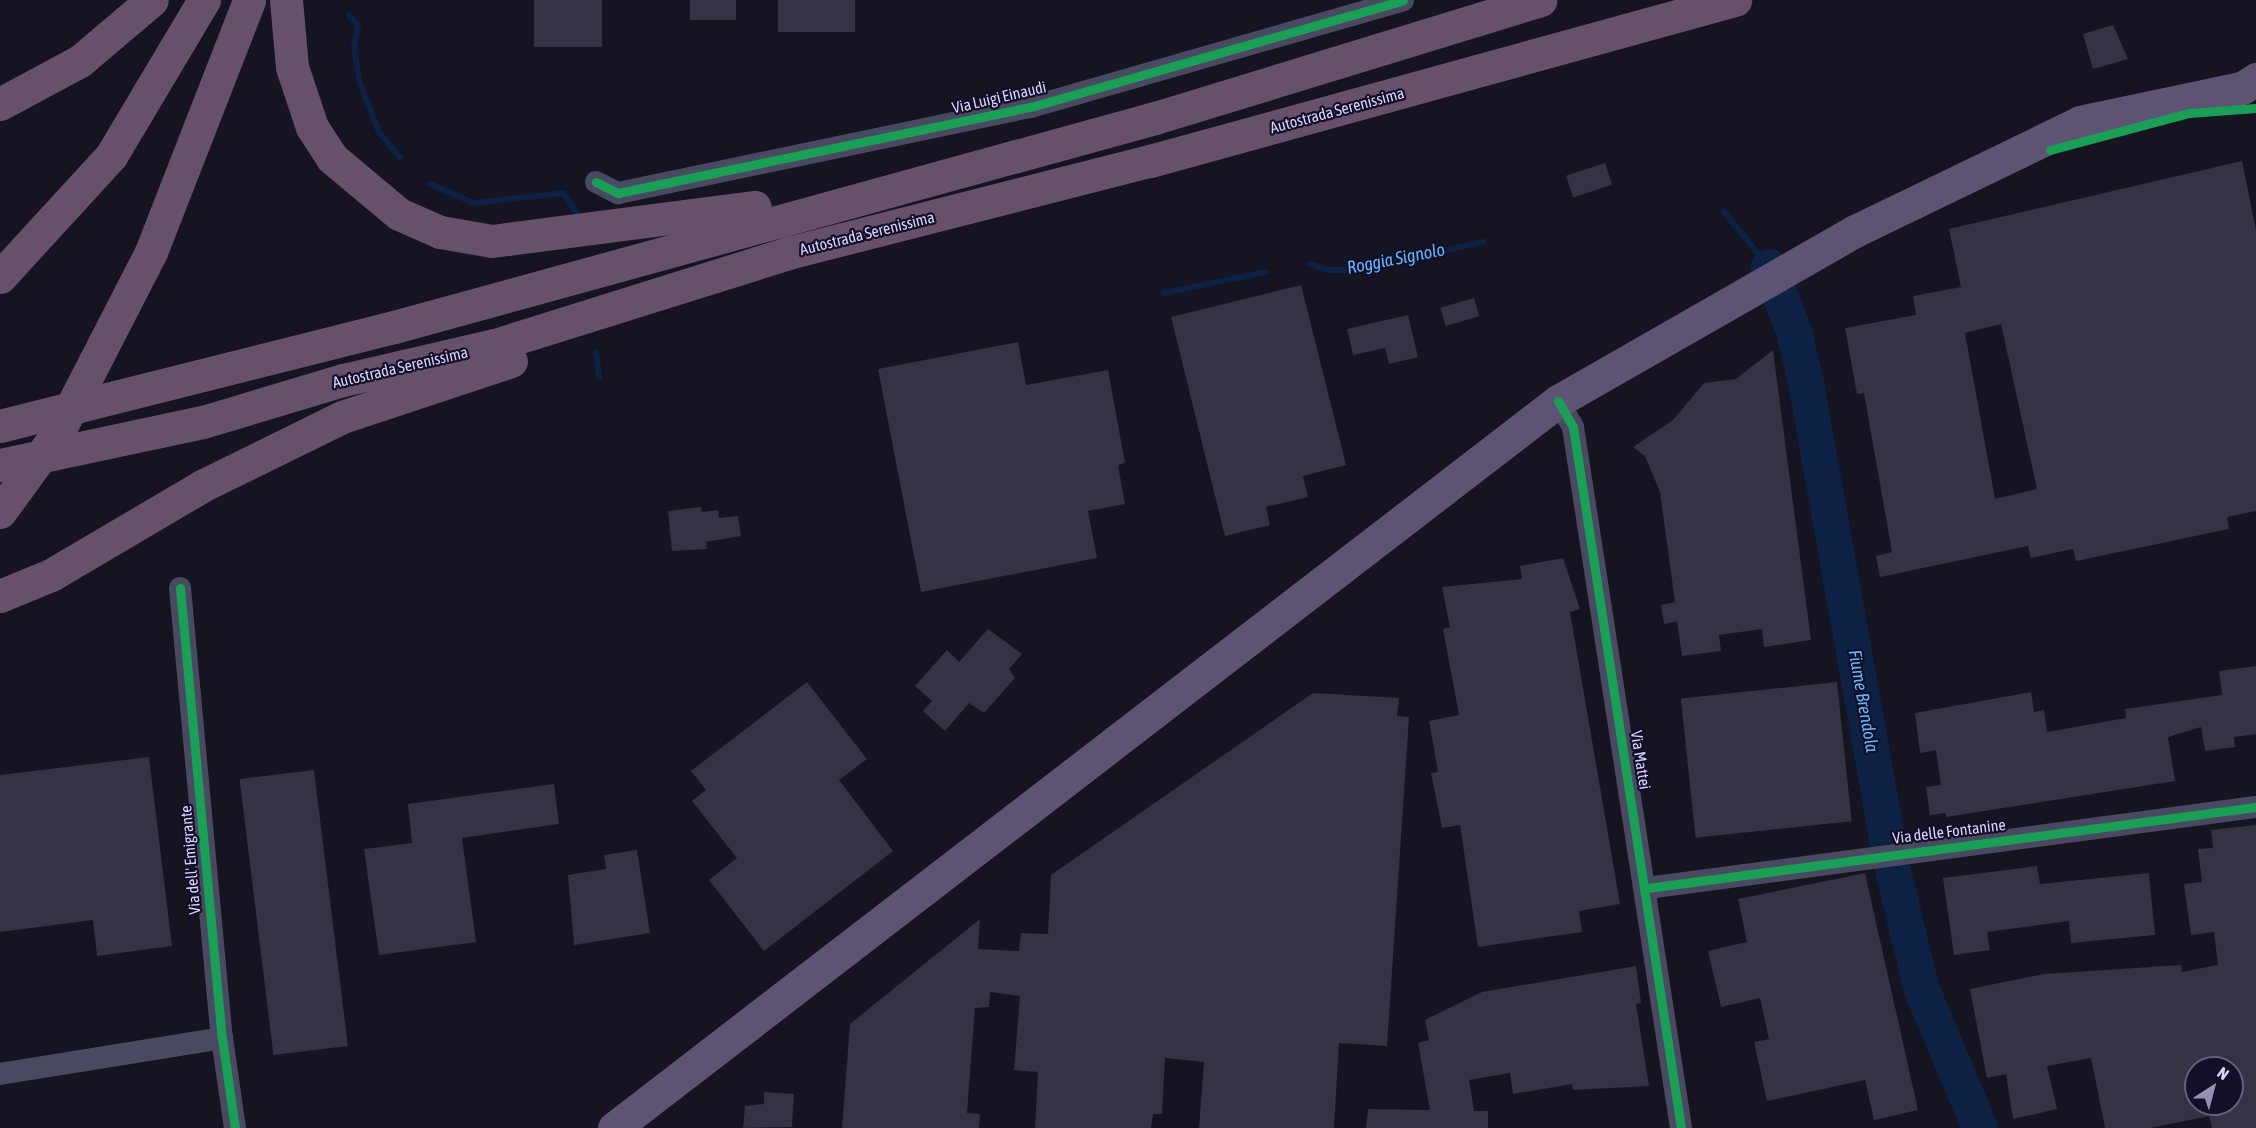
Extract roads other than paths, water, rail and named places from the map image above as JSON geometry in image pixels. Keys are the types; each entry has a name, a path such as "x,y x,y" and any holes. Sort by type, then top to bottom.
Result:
{"highway":[{"path":"0,104 80,61 152,0"},
{"path":"0,277 111,156 204,0"},
{"path":"0,512 59,431 151,252 249,0"},
{"path":"286,0 301,101 332,158 399,214 440,232 492,241 858,197"},
{"path":"0,426 394,327 858,197 1155,118 1540,0"},
{"name":"Autostrada Serenissima","path":"0,465 203,422 342,380 495,345 844,240 1735,0"},
{"path":"0,596 51,575 202,486 342,417 729,294 844,240"}],"main road":[{"path":"615,1128 1558,401 1805,259 2080,122 2252,86"}],"street":[{"name":"Via Luigi Einaudi","path":"597,182 618,193 1031,107 1403,0"},
{"name":"Via Mattei","path":"1558,401 1573,427 1647,888 1681,1128"},
{"name":"Via dell' Emigrante","path":"180,588 222,1038 236,1128"},
{"name":"Via delle Fontanine","path":"1647,888 2256,807"},
{"path":"0,1074 222,1038"}],"waterway":[{"path":"349,15 358,26 354,47 360,83 379,132 400,157"},
{"path":"430,184 474,203 563,193 577,213"},
{"name":"Roggia Signolo","path":"1724,212 1769,267"},
{"name":"Roggia Signolo","path":"1310,264 1327,270 1353,270 1483,242"},
{"name":"Fiume Brendola","path":"1769,267 1794,331 1806,383 1894,875 1922,990 1980,1128"},
{"name":"Roggia Signolo","path":"1163,293 1266,272"},
{"path":"596,352 599,378"}]}
